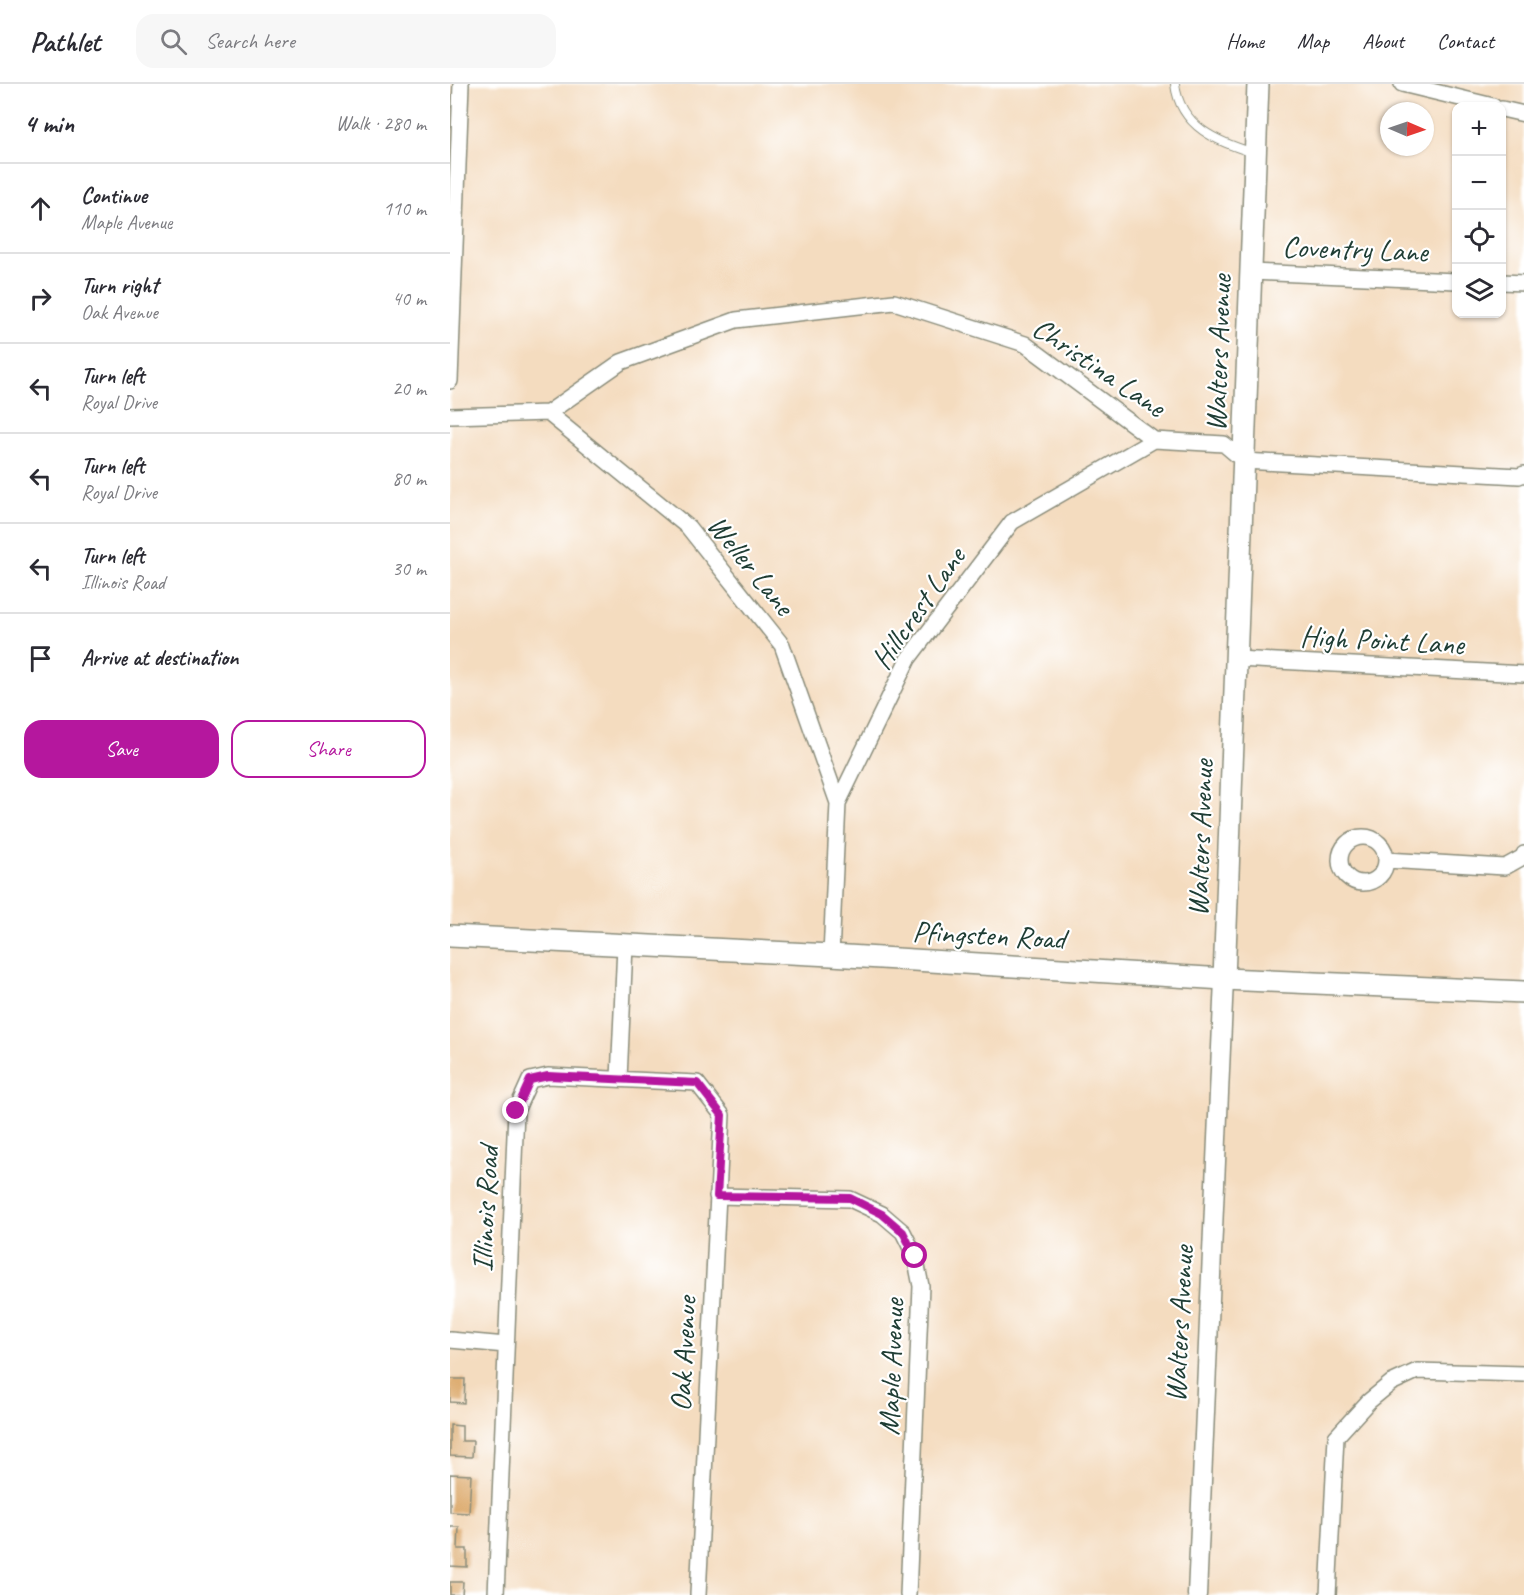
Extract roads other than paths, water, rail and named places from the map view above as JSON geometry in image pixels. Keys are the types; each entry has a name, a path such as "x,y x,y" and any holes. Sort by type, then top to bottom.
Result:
{"main road":[{"name":"Walters Avenue","path":"1224,979 1258,84"},
{"name":"Pfingsten Road","path":"450,936 1224,979 1524,992"}],"street":[{"path":"450,381 461,84"},
{"path":"1258,84 1264,84"},
{"path":"1402,84 1476,102"},
{"path":"1506,110 1524,114"},
{"name":"Coventry Lane","path":"1251,272 1452,280"},
{"path":"1506,282 1524,284"},
{"name":"Christina Lane","path":"548,413 621,362 736,320 894,302 1025,344 1154,440 1224,444 1244,462"},
{"path":"450,416 548,413"},
{"name":"Weller Lane","path":"548,413 688,527 782,645 838,803"},
{"name":"Hillcrest Lane","path":"831,956 838,803 908,659 1012,522 1154,440"},
{"path":"1244,462 1519,477 1524,474"},
{"name":"High Point Lane","path":"1237,659 1524,674"},
{"path":"1386,860 1505,867 1524,854"},
{"path":"619,1079 625,946"},
{"name":"Walters Avenue","path":"1197,1595 1224,979"},
{"name":"Illinois Road","path":"496,1595 516,1111 530,1080 548,1076 619,1079"},
{"name":"Oak Avenue","path":"619,1079 697,1083 722,1115 698,1595"},
{"name":"Maple Avenue","path":"717,1196 850,1198 882,1214 903,1232 915,1256 921,1286 908,1595"},
{"path":"450,1340 506,1345"},
{"path":"1328,1595 1336,1437 1368,1402 1391,1383 1416,1371 1524,1374"}],"lane":[{"path":"1175,84 1183,108 1193,125 1233,147 1256,154"}]}
